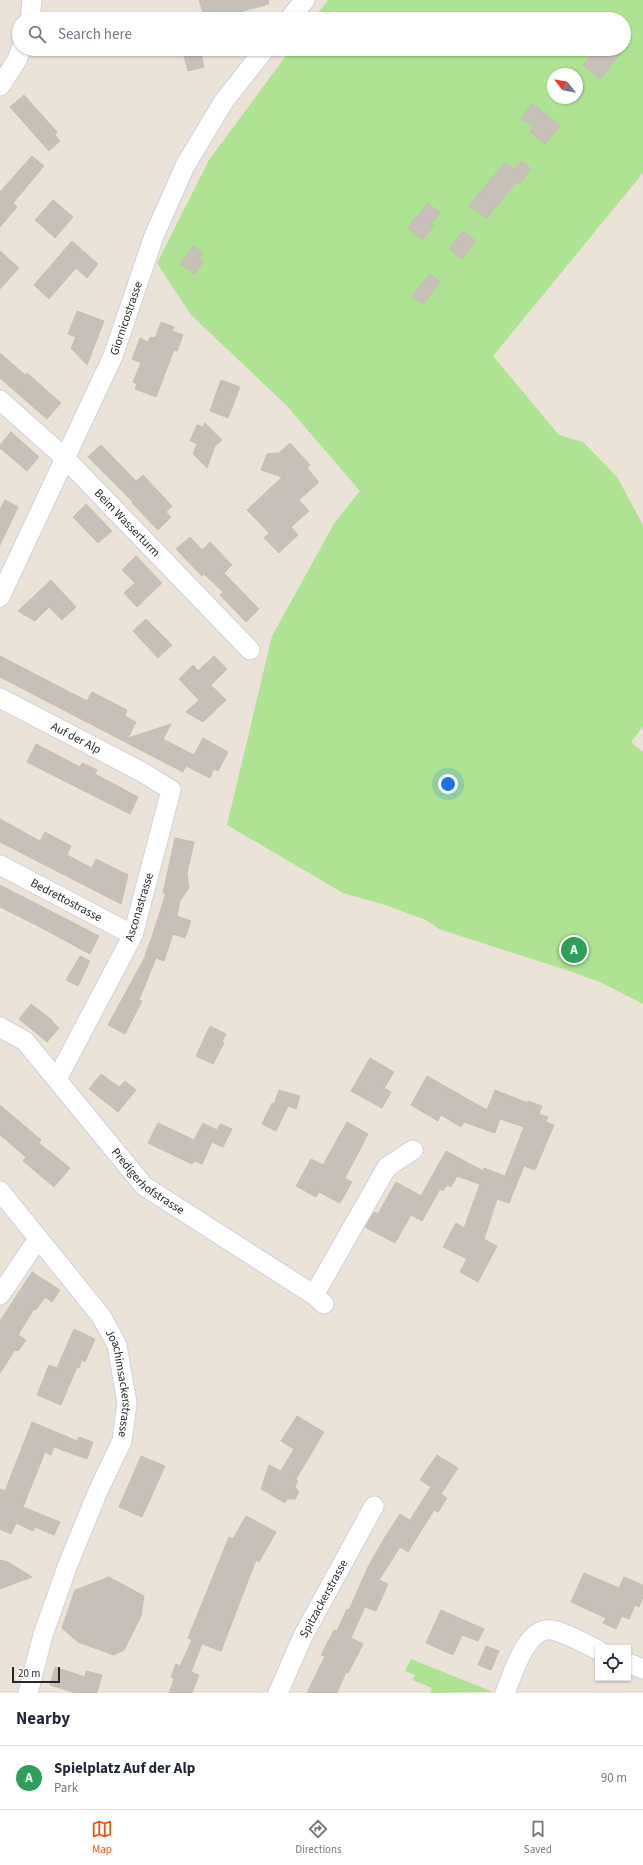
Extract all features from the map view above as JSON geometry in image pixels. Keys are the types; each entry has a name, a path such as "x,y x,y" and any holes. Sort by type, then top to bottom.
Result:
{"street":[{"path":"31,12 32,0"},
{"path":"295,12 305,0"},
{"path":"0,86 18,56"},
{"name":"Giornicostrasse","path":"1,594 113,356 154,236 185,166 224,101 259,56"},
{"name":"Beim Wasserturm","path":"0,400 65,458 250,650"},
{"name":"Auf der Alp","path":"0,698 144,773 152,779"},
{"name":"Asconastrasse","path":"57,1079 133,935 171,790 152,779"},
{"name":"Bedrettostrasse","path":"0,865 133,935"},
{"name":"Predigerhofstrasse","path":"0,1027 25,1041 144,1186 319,1299 387,1167 413,1150"},
{"name":"Joachimsackerstrasse","path":"0,1191 100,1316 114,1339 118,1352 127,1403 122,1440 98,1491 67,1567 43,1634 28,1693"},
{"path":"0,1294 38,1239"},
{"name":"Spitzackerstrasse","path":"278,1693 304,1636 374,1506"},
{"path":"505,1693 526,1644 534,1635 544,1630 553,1630 595,1649"},
{"path":"631,1664 643,1669"}],"green space":[{"path":"328,0 643,0 643,173 493,356 559,435 583,442 617,477 643,525 643,727 631,742 643,752 643,1004 600,982 439,929 426,920 385,905 343,893 227,825 272,636 335,522 360,491 286,405 191,315 157,263 209,160 286,56 631,56 631,12 319,12"},
{"path":"411,1659 493,1692 430,1693 432,1688 413,1680 415,1675 405,1671"}],"building":[{"path":"199,0 268,0 269,4 239,12 203,12"},
{"path":"184,56 202,56 204,67 188,71"},
{"path":"591,56 618,56 600,79 583,65"},
{"path":"24,95 57,132 55,135 60,141 49,151 10,107"},
{"path":"532,103 560,126 545,144 530,132 533,127 521,118"},
{"path":"32,156 44,166 13,203 17,207 0,227 0,192"},
{"path":"522,161 531,169 519,184 516,182 487,218 469,206 505,162 514,169"},
{"path":"53,200 73,217 55,238 35,220"},
{"path":"428,203 440,213 431,224 434,226 422,240 407,228"},
{"path":"463,231 476,241 462,259 449,249"},
{"path":"72,241 98,264 87,278 76,268 49,299 34,285"},
{"path":"193,246 203,253 199,259 203,262 195,274 180,264"},
{"path":"0,251 19,268 0,289"},
{"path":"430,274 440,282 423,304 412,296"},
{"path":"77,311 104,321 87,365 71,348 76,337 68,334"},
{"path":"161,322 174,327 172,331 183,335 177,351 174,350 156,397 135,389 137,384 133,382 141,363 132,359 140,338 148,342 150,337 155,338"},
{"path":"0,353 25,375 27,373 61,403 47,419 0,378"},
{"path":"221,380 240,387 228,418 210,411"},
{"path":"205,423 222,440 215,446 207,468 193,454 197,444 190,441 197,425 203,427"},
{"path":"11,432 39,457 27,471 0,448 0,445"},
{"path":"290,443 310,465 307,468 319,482 299,500 309,511 291,527 298,535 279,553 264,538 269,533 247,510 282,477 261,470 267,454 279,453"},
{"path":"101,445 136,481 143,475 172,506 166,512 171,517 158,530 132,503 133,502 88,457"},
{"path":"5,500 18,507 0,545 0,510"},
{"path":"86,504 112,531 98,543 73,517"},
{"path":"190,537 202,550 210,542 232,565 224,573 259,609 246,622 220,595 223,592 204,574 202,576 176,549"},
{"path":"136,556 162,583 137,607 124,593 135,583 122,570"},
{"path":"51,580 76,607 62,620 49,607 35,621 18,611"},
{"path":"146,619 172,645 158,658 133,631"},
{"path":"0,656 87,701 92,692 127,710 125,716 136,722 128,738 171,724 163,739 194,755 203,738 228,752 218,771 214,769 210,778 186,766 183,772 0,677"},
{"path":"214,656 227,669 211,685 226,700 203,722 186,712 199,700 179,679 193,665 198,671"},
{"path":"36,744 80,767 82,763 97,770 95,774 138,797 130,814 27,762"},
{"path":"0,819 40,841 45,832 71,846 67,855 92,868 96,859 128,875 121,904 0,842"},
{"path":"175,838 194,842 187,873 189,888 180,901 177,916 191,921 185,938 173,934 164,961 156,958 139,1000 142,1001 125,1034 108,1025 146,955 166,893 163,893"},
{"path":"0,885 99,936 90,954 0,907"},
{"path":"80,956 90,961 78,986 66,980"},
{"path":"31,1004 52,1020 59,1028 47,1042 19,1019"},
{"path":"210,1026 226,1034 222,1042 224,1043 213,1064 196,1056"},
{"path":"370,1058 394,1072 384,1088 391,1092 382,1108 351,1091"},
{"path":"101,1074 119,1087 125,1081 136,1090 118,1112 89,1089"},
{"path":"427,1076 487,1110 495,1090 528,1103 528,1101 542,1106 539,1114 548,1117 546,1122 554,1125 535,1170 524,1166 509,1203 497,1199 484,1239 497,1246 478,1282 460,1272 467,1259 443,1247 456,1223 464,1228 480,1184 457,1176 451,1187 447,1185 443,1191 440,1189 422,1221 411,1215 395,1243 365,1227 374,1212 378,1214 396,1182 421,1196 446,1151 483,1171 484,1168 505,1176 524,1127 500,1119 495,1133 464,1122 461,1127 441,1115 438,1121 411,1105"},
{"path":"279,1090 300,1096 296,1109 288,1106 276,1131 262,1124 272,1103 274,1104"},
{"path":"0,1105 41,1140 39,1143 70,1168 54,1187 23,1161 26,1157 0,1135"},
{"path":"347,1122 368,1134 345,1178 352,1182 340,1203 319,1192 316,1197 296,1186 311,1159 323,1165"},
{"path":"158,1123 194,1140 203,1123 217,1130 220,1124 232,1129 223,1147 212,1142 202,1164 194,1161 192,1164 148,1143"},
{"path":"32,1272 60,1290 52,1302 45,1297 36,1310 34,1309 18,1335 26,1340 18,1351 15,1350 0,1373 0,1321"},
{"path":"74,1329 95,1339 85,1362 82,1360 79,1368 77,1367 61,1405 37,1395 49,1365 57,1368"},
{"path":"297,1416 324,1432 296,1479 298,1481 295,1487 299,1492 295,1499 287,1499 285,1503 261,1489 269,1465 281,1471 294,1449 281,1441"},
{"path":"32,1422 77,1441 79,1437 93,1442 87,1459 54,1447 51,1455 45,1452 23,1507 60,1522 54,1535 35,1527 33,1531 16,1523 11,1534 0,1529 0,1489 5,1491"},
{"path":"437,1455 458,1468 441,1494 447,1498 438,1512 434,1510 408,1552 400,1547 379,1580 388,1584 376,1611 365,1607 351,1638 363,1644 348,1673 346,1672 337,1693 307,1693 325,1656 321,1655 334,1630 337,1631 347,1609 349,1610 368,1567 385,1537 400,1514 410,1520 431,1487 420,1480"},
{"path":"141,1456 165,1466 142,1517 119,1507"},
{"path":"246,1516 276,1532 259,1562 256,1560 221,1651 202,1644 191,1672 199,1675 192,1693 169,1693 174,1679 171,1677 176,1664 180,1666 192,1640 188,1638 229,1537 233,1539"},
{"path":"0,1560 8,1562 32,1577 0,1589"},
{"path":"584,1573 619,1588 624,1577 643,1585 643,1597 639,1607 635,1605 629,1619 622,1616 616,1629 603,1623 606,1618 571,1602"},
{"path":"109,1577 144,1596 141,1616 124,1650 114,1655 78,1642 62,1628 75,1590"},
{"path":"441,1610 484,1629 478,1641 462,1635 453,1655 426,1643"},
{"path":"486,1646 499,1651 491,1670 478,1665"},
{"path":"55,1667 85,1677 86,1671 102,1675 97,1693 76,1693 50,1685"}],"place":[{"name":"Spielplatz Auf der Alp","path":"574,950"}]}
